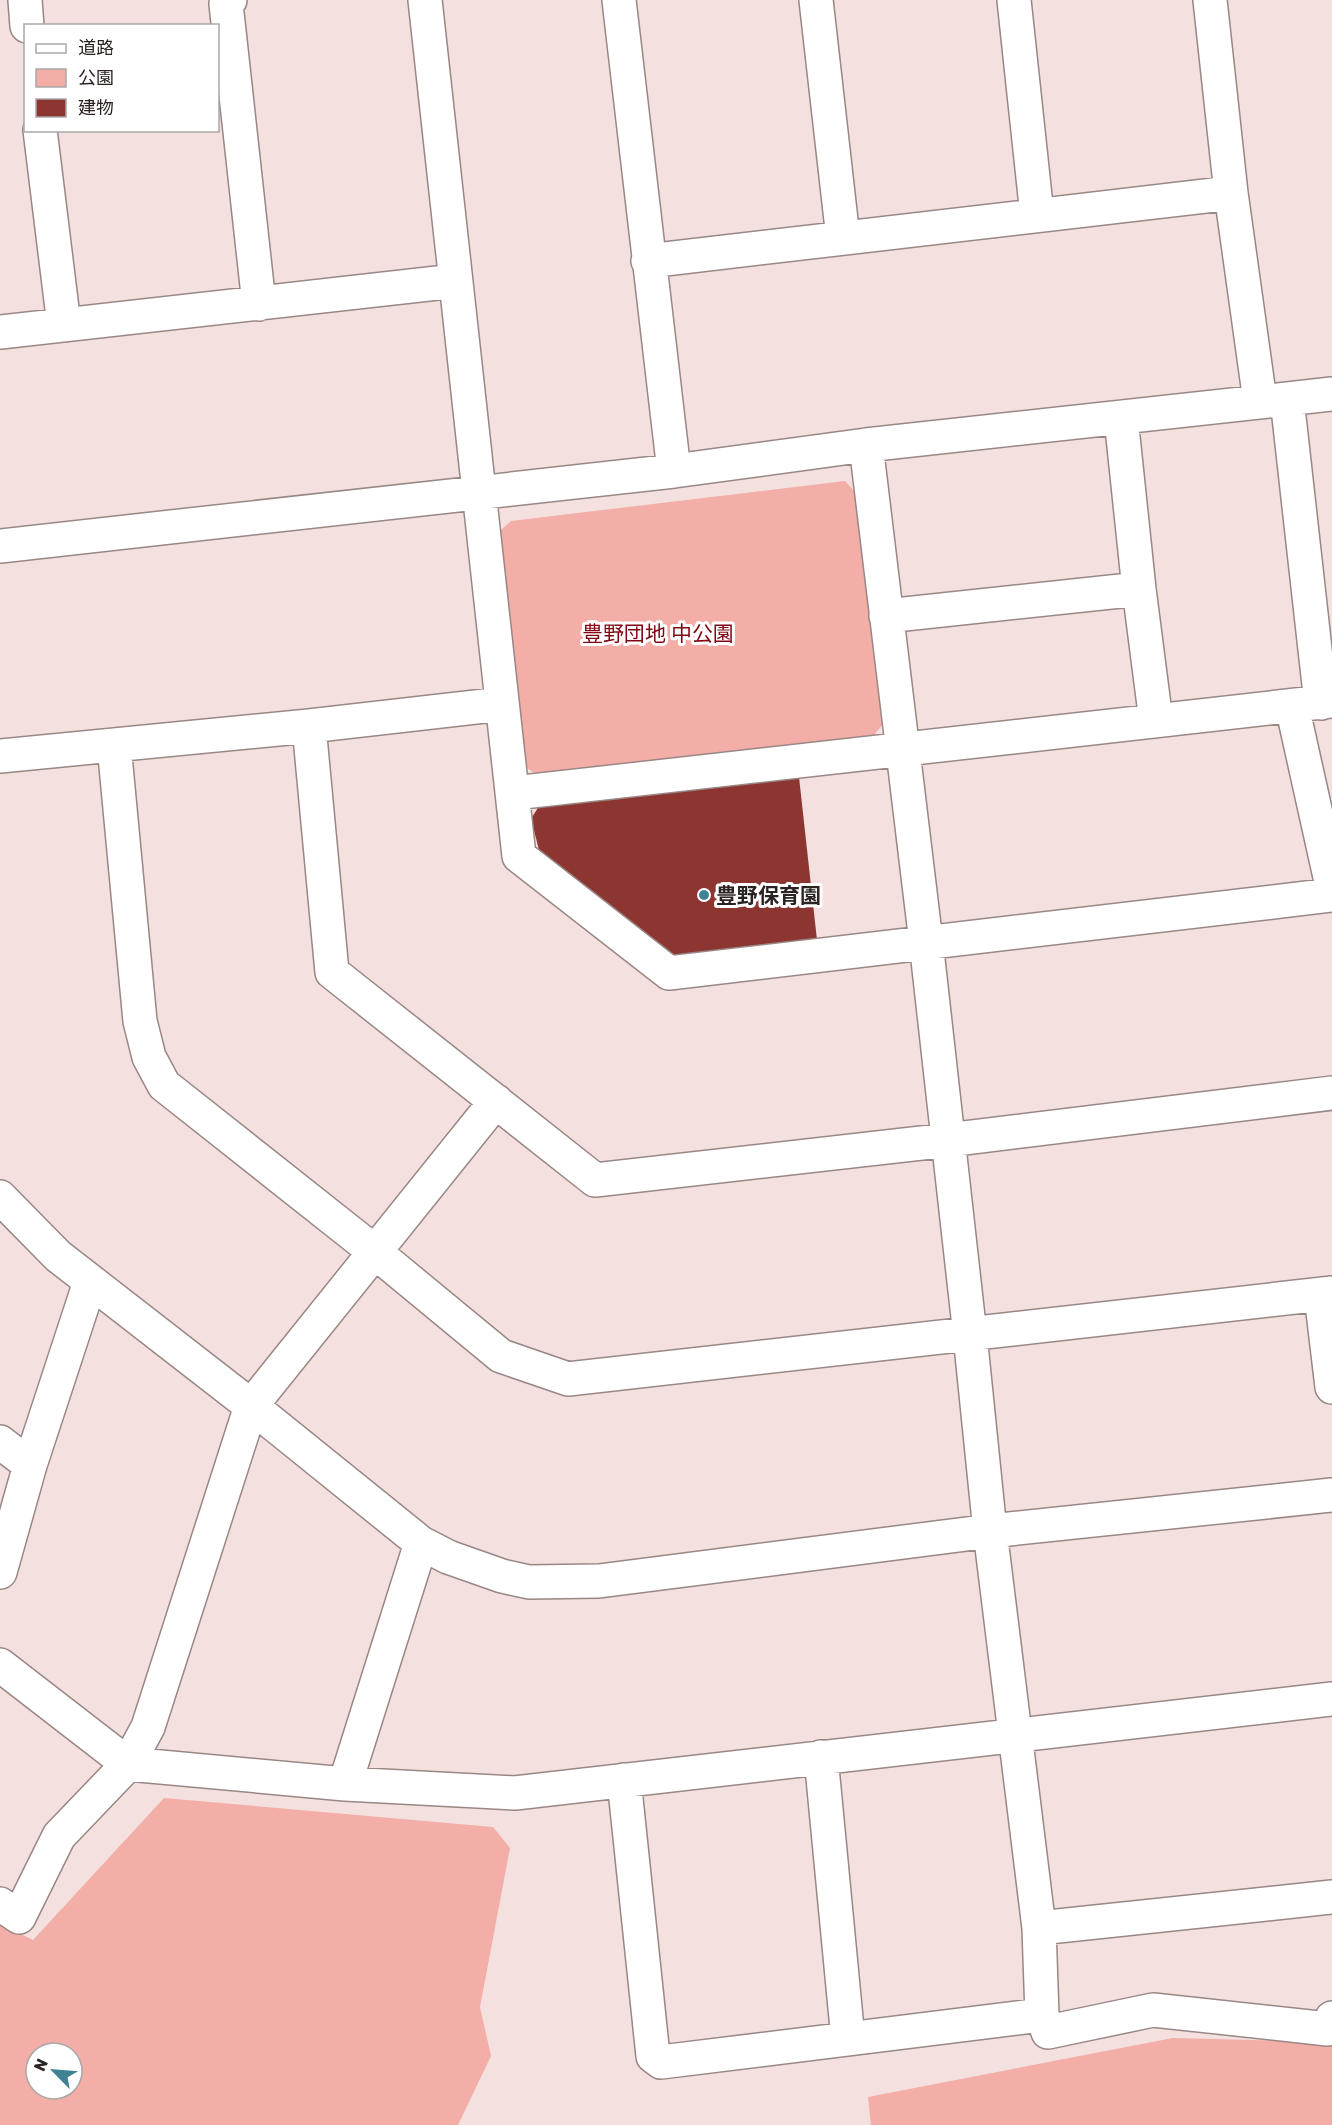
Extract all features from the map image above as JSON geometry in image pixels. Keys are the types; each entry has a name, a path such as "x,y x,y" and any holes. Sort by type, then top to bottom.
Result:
{"street":[{"path":"25,0 27,24"},
{"path":"230,0 226,4 259,304"},
{"path":"425,0 519,856 669,972 1332,895"},
{"path":"619,0 674,471"},
{"path":"816,0 843,238"},
{"path":"1014,0 1037,215"},
{"path":"1210,0 1231,193 1273,400 1315,703 1332,886"},
{"path":"40,132 64,325"},
{"path":"648,261 1231,193"},
{"path":"0,332 455,281"},
{"path":"0,546 674,471 866,445 1332,394"},
{"path":"1121,418 1139,590 1156,721"},
{"path":"866,445 926,942 990,1532 1039,1928 1042,2016 1048,2032 1153,2010 1328,2029 1332,2019"},
{"path":"886,615 1139,590"},
{"path":"513,793 1315,703"},
{"path":"0,756 309,726 502,704"},
{"path":"309,726 332,972 595,1180 1332,1093"},
{"path":"114,745 140,1021 149,1057 164,1086 375,1252 501,1356 568,1379 1327,1294 1332,1387"},
{"path":"0,1904 19,1917 59,1836 128,1764 148,1727 251,1406 496,1101"},
{"path":"0,1197 58,1256 251,1406 421,1543 448,1557 502,1576 529,1582 599,1581 990,1532 1332,1495"},
{"path":"0,1572 30,1466 90,1282"},
{"path":"0,1442 30,1466"},
{"path":"345,1784 421,1543"},
{"path":"0,1665 128,1764 345,1784 515,1793 1332,1699"},
{"path":"821,1757 848,2039"},
{"path":"624,1780 653,2056 661,2062 1042,2016"},
{"path":"1039,1928 1332,1897"}],"green space":[{"name":"豊野団地 中公園","path":"845,481 857,494 884,723 873,736 541,778 523,765 500,531 511,521"},
{"path":"164,1798 493,1827 510,1848 480,2007 491,2056 458,2125 0,2125 0,1924 33,1940"},
{"path":"1173,2038 1332,2042 1332,2125 871,2125 868,2097"}],"building":[{"name":"豊野保育園","path":"799,777 817,940 678,960 539,850 531,819 539,806"}],"place":[{"name":"豊野保育園","path":"704,895"}]}
